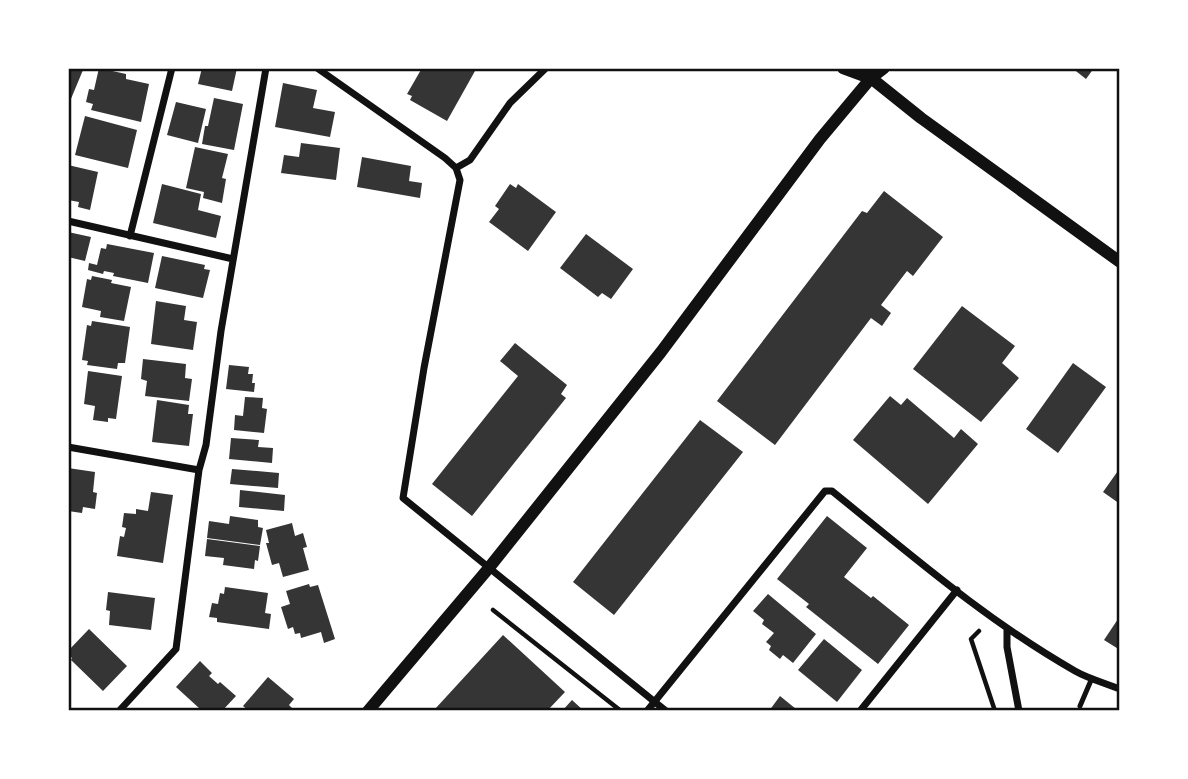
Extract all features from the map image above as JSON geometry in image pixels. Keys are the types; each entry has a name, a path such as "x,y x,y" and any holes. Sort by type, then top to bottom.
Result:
{"street":[{"path":"130,236 172,68"},
{"path":"119,711 176,649 199,470 206,445 221,331 266,68"},
{"path":"317,68 445,158 456,168 460,180 424,368 403,498 666,711"},
{"path":"456,168 470,160 510,103 546,68"},
{"path":"843,68 870,71 884,68"},
{"path":"870,71 921,118 1120,262"},
{"path":"368,711 488,569 661,352 870,71"},
{"path":"68,221 233,259"},
{"path":"68,447 199,470"},
{"path":"647,711 825,491 832,491 1007,629 1077,672 1120,689"},
{"path":"860,711 957,590"},
{"path":"1007,629 1007,647 1020,711"}],"lane":[{"path":"1080,706 1092,678"}],"path":[{"path":"493,610 621,711"},
{"path":"990,617 971,639 995,711"}],"building":[{"path":"68,68 83,70 68,106"},
{"path":"99,68 126,74 126,79 149,84 141,122 91,110 93,104 86,102 89,89 94,90"},
{"path":"202,68 237,68 232,91 198,84"},
{"path":"422,68 469,68 475,71 447,121 410,100 412,96 407,94"},
{"path":"1072,68 1094,68 1086,79"},
{"path":"283,83 317,90 313,108 335,112 330,137 275,127"},
{"path":"214,98 243,104 234,150 202,144"},
{"path":"176,102 206,109 198,143 167,135"},
{"path":"85,116 137,130 128,168 75,155"},
{"path":"301,143 340,148 336,180 281,173 284,155 299,157"},
{"path":"195,147 228,154 222,178 226,179 222,203 203,198 204,192 186,188"},
{"path":"362,157 411,166 409,181 422,183 420,198 357,187"},
{"path":"68,165 98,172 90,210 78,207 79,202 68,200"},
{"path":"162,184 201,194 198,210 221,216 216,238 153,223"},
{"path":"510,184 516,188 518,184 556,212 528,251 489,222 499,209 495,206"},
{"path":"884,191 943,237 913,276 907,271 881,305 891,313 882,326 871,318 775,445 717,401 862,211 867,213"},
{"path":"68,232 91,237 85,261 68,257"},
{"path":"586,234 633,269 611,299 602,293 598,297 560,268"},
{"path":"107,244 154,253 148,283 113,276 114,273 104,271 103,274 88,270 89,263 97,265 101,248 106,249"},
{"path":"162,256 205,265 204,269 210,270 203,298 155,288"},
{"path":"92,276 131,287 124,321 100,317 101,311 82,307 87,279 91,280"},
{"path":"156,301 186,306 184,320 197,322 193,350 151,344"},
{"path":"962,306 1015,346 1002,363 1019,378 981,422 913,369"},
{"path":"92,321 130,327 125,363 118,363 117,369 87,365 88,361 82,360 87,325 91,326"},
{"path":"515,343 567,385 561,394 566,398 472,516 432,484 518,376 500,361"},
{"path":"143,359 186,364 185,378 192,379 189,401 145,396 147,381 141,379"},
{"path":"1073,363 1106,387 1058,453 1026,429"},
{"path":"229,365 249,367 248,374 253,374 252,383 255,383 254,392 226,389"},
{"path":"88,371 122,376 116,419 108,418 108,422 93,420 95,406 84,404"},
{"path":"890,396 901,405 907,398 954,438 961,429 978,444 928,504 853,440"},
{"path":"245,397 263,398 262,408 267,409 264,433 234,430 235,415 243,416"},
{"path":"157,400 189,405 188,414 193,414 189,446 152,442"},
{"path":"700,420 743,452 614,615 573,582"},
{"path":"231,438 259,440 258,447 273,448 272,463 229,459"},
{"path":"68,468 95,472 95,509 83,507 82,513 68,511"},
{"path":"1120,468 1120,504 1103,492"},
{"path":"232,469 279,473 278,488 230,484"},
{"path":"240,490 285,495 284,511 239,507"},
{"path":"151,492 173,495 163,563 117,556 120,536 124,537 126,528 122,527 124,513 136,514 136,509 148,511"},
{"path":"230,516 258,520 258,527 263,528 260,545 207,538 209,521 229,524"},
{"path":"827,516 867,548 844,577 909,625 878,664 806,607 809,604 777,579"},
{"path":"292,523 295,536 303,533 307,547 303,548 309,570 283,577 279,563 272,565 266,543 269,543 266,530"},
{"path":"207,539 260,546 254,569 223,565 224,558 205,556"},
{"path":"309,584 310,587 318,585 335,639 324,643 321,632 301,638 300,633 295,634 293,627 288,629 281,607 290,604 286,591"},
{"path":"225,587 268,593 265,613 271,614 269,629 217,622 217,618 209,617 212,603 218,604 220,593 224,594"},
{"path":"108,592 155,598 151,630 109,625 110,611 106,610"},
{"path":"768,594 816,634 793,663 783,655 780,659 769,650 771,646 766,642 774,633 762,624 764,620 753,611"},
{"path":"1120,616 1120,650 1104,640"},
{"path":"89,629 127,666 103,691 68,654"},
{"path":"503,635 565,692 547,711 437,711 435,709"},
{"path":"824,639 862,670 837,702 798,670"},
{"path":"200,661 212,673 209,676 236,696 222,711 196,711 199,708 176,687"},
{"path":"268,677 294,699 289,705 295,711 249,711 243,706"},
{"path":"780,696 796,709 795,711 769,711"},
{"path":"572,700 584,711 562,711"}]}
